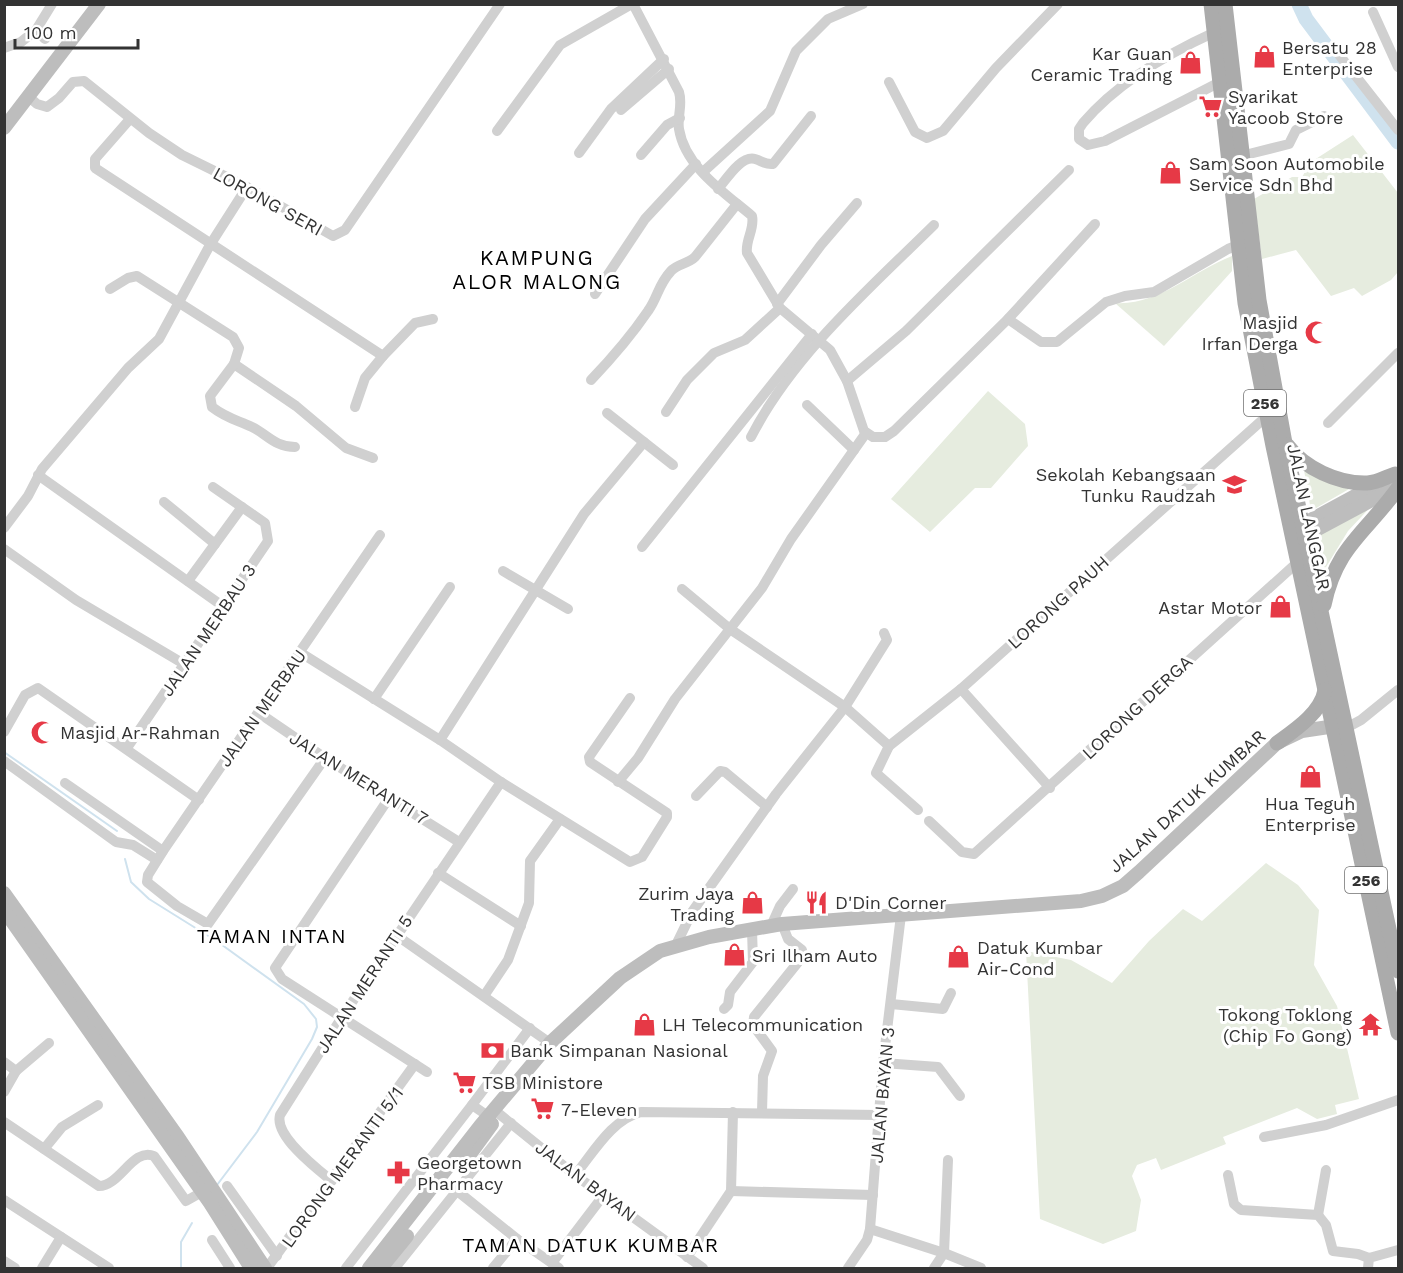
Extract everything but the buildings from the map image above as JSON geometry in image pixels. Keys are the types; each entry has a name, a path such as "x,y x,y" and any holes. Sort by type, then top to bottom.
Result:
{"main road":[{"name":"JALAN LANGGAR","path":"1211,4 1220,82 1245,243 1285,442 1300,533 1299,561 1325,690 1343,726"},
{"name":"JALAN LANGGAR","path":"1225,4 1241,156 1245,303 1268,415 1323,612 1343,726 1398,971"},
{"path":"4,128 94,6"},
{"path":"1285,442 1302,462 1340,478 1366,483 1398,480"},
{"path":"1300,533 1398,480"},
{"path":"1323,612 1330,581 1347,547 1398,480"},
{"path":"1277,743 1316,710 1324,699 1325,690"},
{"name":"JALAN DATUK KUMBAR","path":"369,1269 453,1161 550,1043 620,978 660,951 676,945 777,925 1052,905 1102,896 1123,886 1139,873 1277,743 1302,731 1343,726"},
{"path":"4,893 251,1269"},
{"path":"4,910 42,954 178,1137 266,1269"},
{"name":"JALAN LANGGAR","path":"1388,926 1398,1033"},
{"name":"JALAN DATUK KUMBAR","path":"381,1269 481,1140 497,1110"}],"street":[{"path":"4,48 21,42 36,30 52,4"},
{"name":"LORONG SERI","path":"29,97 37,104 47,107 59,98 73,82 84,81 99,90 130,118 182,155 247,187 327,235 340,234 345,230 500,4"},
{"path":"497,131 560,45 633,4 666,64 681,100 679,130 699,168 718,189 752,216 753,225 746,249 779,306 830,350 847,381 866,434"},
{"path":"595,294 645,219 699,168 770,111 796,51 828,19 863,4"},
{"path":"889,82 915,132 927,138 935,136 943,131 996,68 1058,4"},
{"path":"1373,12 1398,67"},
{"path":"36,30 45,39"},
{"path":"1215,32 1170,55 1119,91 1083,123 1079,129 1079,139 1089,145 1105,141 1220,82"},
{"path":"1333,47 1398,130"},
{"path":"621,110 666,64"},
{"path":"579,153 611,109 666,64"},
{"path":"718,189 745,160 754,158 766,165 773,164 811,116"},
{"path":"1241,156 1289,144 1296,130 1324,116"},
{"path":"130,118 95,159 95,168 383,356"},
{"path":"641,155 667,125 680,118"},
{"path":"847,381 906,331 1069,170"},
{"path":"4,528 28,496 38,475 128,368 155,345 210,245 247,187"},
{"path":"666,412 687,380 714,353 745,340 779,306 821,245 857,203"},
{"path":"591,380 624,345 651,308 657,288 673,268 688,263 695,257 737,204"},
{"path":"866,434 877,438 885,437 894,431 1008,319 1095,224"},
{"path":"642,547 817,337 934,225"},
{"path":"1008,319 1041,342 1057,342 1106,302 1125,296 1154,292 1245,243"},
{"path":"110,289 128,278 137,276 235,339 238,348 234,364 210,396 212,407 230,420 254,428 277,445 295,447"},
{"path":"355,407 365,378 383,356 410,327 421,320 433,319"},
{"path":"751,437 775,397 817,337"},
{"path":"1328,423 1398,353"},
{"path":"234,364 296,406 346,448 373,458"},
{"path":"807,405 854,450"},
{"path":"607,413 673,465"},
{"name":"LORONG PAUH","path":"889,746 961,689 1268,415"},
{"path":"618,782 638,758 675,699 762,588 792,539 866,434"},
{"path":"441,740 584,514 644,442"},
{"path":"38,475 224,607"},
{"path":"188,581 242,507 213,487"},
{"path":"164,502 215,544"},
{"name":"JALAN MERBAU 3","path":"127,748 268,542 266,523 242,507"},
{"name":"JALAN MERBAU","path":"325,758 208,924 177,906 147,882 148,875 160,856 380,535"},
{"path":"4,549 76,600 184,664"},
{"name":"LORONG DERGA","path":"929,821 962,852 974,854 1050,788 1177,669 1299,561"},
{"path":"503,570 568,609"},
{"path":"374,699 450,587"},
{"path":"682,589 730,628 845,707 889,746 876,773 918,810"},
{"path":"676,945 692,912 766,807 845,707 887,640 884,633"},
{"path":"301,653 441,740 501,783 630,862 639,861 667,815 590,762 589,757 630,698"},
{"path":"4,732 25,694 38,688 199,800"},
{"path":"961,689 1050,788"},
{"path":"1343,726 1361,720 1398,690"},
{"name":"JALAN MERANTI 7","path":"259,713 325,758 459,842"},
{"path":"4,761 116,842 133,845 160,856"},
{"path":"696,796 717,774 725,772 766,807"},
{"path":"65,783 160,856"},
{"name":"JALAN MERANTI 5","path":"332,1181 304,1158 280,1128 278,1120 396,935 501,783"},
{"path":"389,798 275,965 280,977 427,1072"},
{"path":"484,996 508,960 521,926 531,895 530,861 560,819"},
{"path":"438,873 521,926"},
{"path":"762,1112 763,1076 772,1051 753,1025 753,1017 803,956 802,950 788,939 777,925 780,906 793,889"},
{"name":"JALAN BAYAN 3","path":"848,1269 867,1240 870,1229 884,1063 901,915"},
{"path":"724,1009 728,1005 730,992 753,962 752,930"},
{"path":"396,935 550,1043"},
{"path":"891,1004 943,1009 951,993"},
{"path":"346,1269 530,1028"},
{"path":"4,1092 16,1071 49,1043"},
{"path":"4,1062 16,1071"},
{"path":"884,1063 938,1067 960,1096"},
{"name":"LORONG MERANTI 5/1","path":"266,1269 415,1064"},
{"path":"1264,1137 1326,1125 1398,1100"},
{"path":"44,1149 62,1127 98,1105"},
{"name":"JALAN BAYAN","path":"472,1105 497,1110 575,1175 703,1269"},
{"path":"687,1257 731,1191 733,1112"},
{"path":"575,1175 610,1131 634,1113 880,1114"},
{"path":"4,1122 79,1174 103,1187 142,1155 148,1154 154,1156 186,1201 202,1192"},
{"path":"395,1269 511,1123"},
{"path":"438,1148 453,1161"},
{"path":"934,1269 944,1253 948,1160"},
{"path":"1326,1170 1318,1215 1326,1226 1333,1251 1358,1254 1368,1264 1398,1250"},
{"path":"1228,1175 1234,1204 1241,1210 1318,1215"},
{"path":"227,1186 277,1256"},
{"path":"456,1190 517,1239 556,1266 603,1196"},
{"path":"731,1191 873,1195"},
{"path":"4,1200 109,1269"},
{"path":"870,1229 944,1253 981,1269"},
{"path":"42,1269 61,1237"},
{"path":"493,1269 517,1239"},
{"path":"212,1240 230,1269"},
{"path":"222,1256 237,1247"},
{"path":"4,1261 15,1269"}],"shaded area":[{"path":"1353,135 1398,193 1398,272 1391,280 1362,296 1354,288 1331,296 1296,250 1262,259 1254,199 1292,177 1302,177 1311,162"},
{"path":"1232,256 1232,271 1164,346 1115,303 1146,299 1161,293"},
{"path":"988,391 1025,424 1028,446 991,488 975,488 930,532 891,499"},
{"path":"1304,470 1356,485 1311,511"},
{"path":"1377,500 1348,531 1323,572 1317,537"},
{"path":"1266,863 1298,885 1319,910 1314,965 1337,1006 1359,1099 1335,1105 1337,1114 1317,1119 1297,1108 1223,1137 1226,1144 1161,1170 1156,1158 1137,1165 1132,1176 1141,1200 1136,1231 1103,1244 1040,1219 1026,951 1071,960 1112,983 1149,941 1183,909 1202,921"}],"waterway":[{"path":"1299,4 1306,19 1398,142"},
{"path":"4,752 117,831"},
{"path":"125,859 131,882 149,899 218,942 304,1004 316,1019 317,1027 312,1039 257,1132 217,1185"},
{"path":"181,1268 181,1242 192,1223"}],"place":[{"name":"Bersatu 28 Enterprise","path":"1264,57"},
{"name":"Kar Guan Ceramic Trading","path":"1190,63"},
{"name":"Syarikat Yacoob Store","path":"1210,106"},
{"name":"Sam Soon Automobile Service Sdn Bhd","path":"1171,173"},
{"name":"Masjid Irfan Derga","path":"1316,332"},
{"name":"Sekolah Kebangsaan Tunku Raudzah","path":"1234,484"},
{"name":"Astar Motor","path":"1280,607"},
{"name":"Masjid Ar-Rahman","path":"42,732"},
{"name":"Hua Teguh Enterprise","path":"1310,777"},
{"name":"D'Din Corner","path":"817,902"},
{"name":"Zurim Jaya Trading","path":"752,903"},
{"name":"Sri Ilham Auto","path":"734,955"},
{"name":"Datuk Kumbar Air-Cond","path":"959,957"},
{"name":"LH Telecommunication","path":"644,1024"},
{"name":"Tokong Toklong (Chip Fo Gong)","path":"1370,1024"},
{"name":"Bank Simpanan Nasional","path":"492,1050"},
{"name":"TSB Ministore","path":"464,1082"},
{"name":"7-Eleven","path":"543,1109"},
{"name":"Georgetown Pharmacy","path":"399,1172"}],"district":[{"name":"KAMPUNG ALOR MALONG","path":"537,269"},
{"name":"TAMAN INTAN","path":"272,936"},
{"name":"TAMAN DATUK KUMBAR","path":"591,1245"}]}
